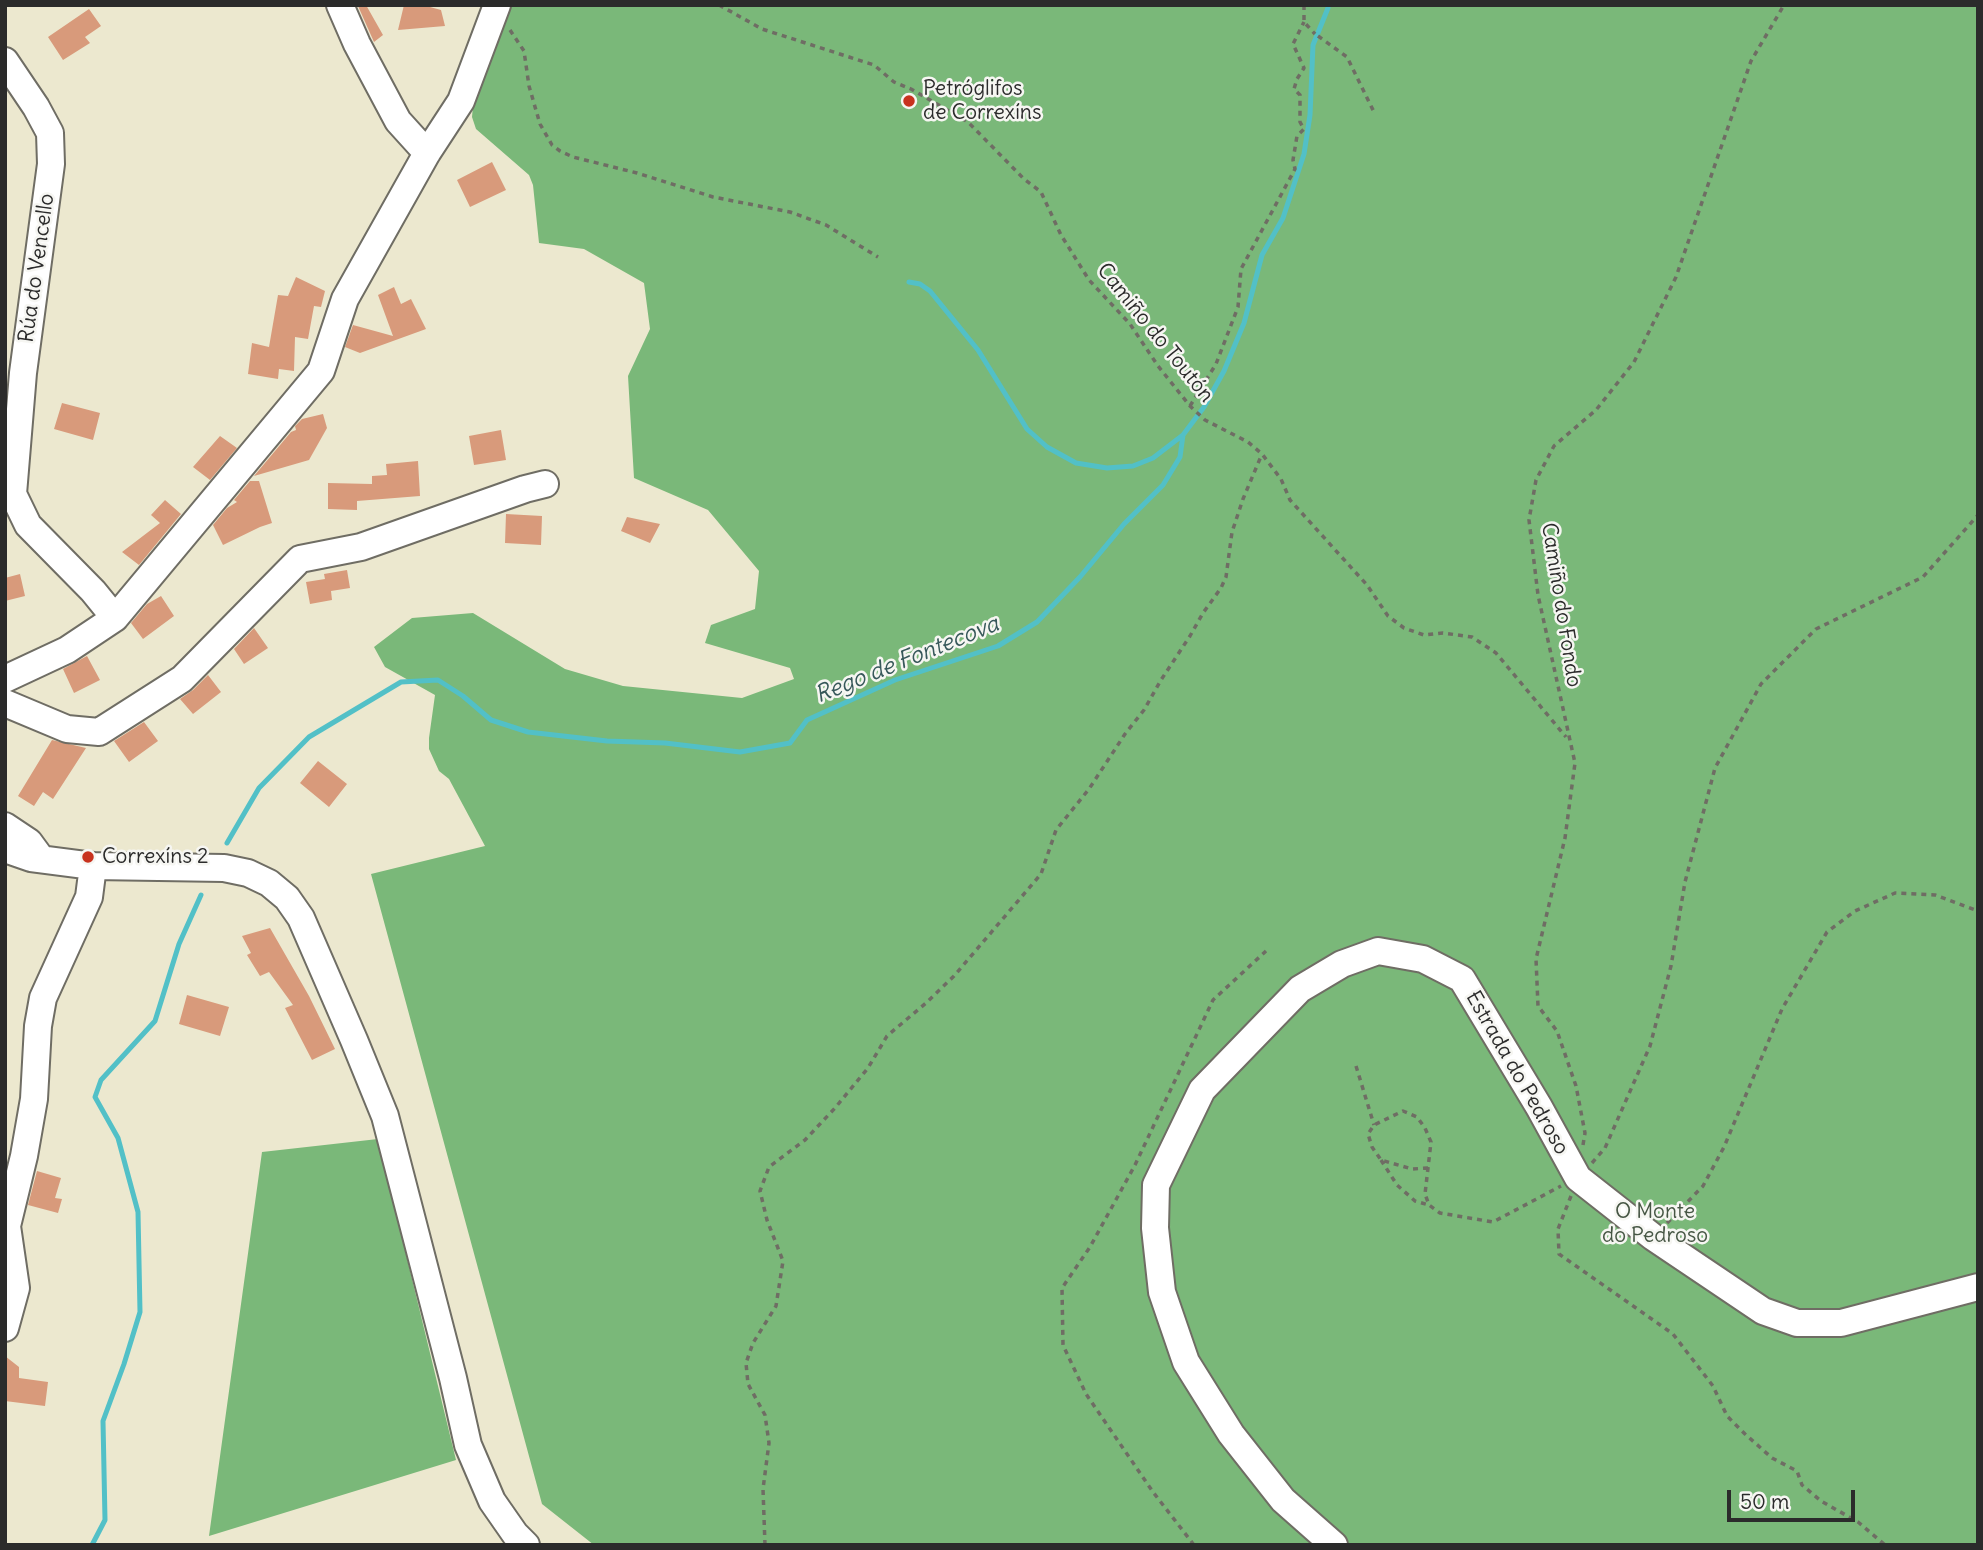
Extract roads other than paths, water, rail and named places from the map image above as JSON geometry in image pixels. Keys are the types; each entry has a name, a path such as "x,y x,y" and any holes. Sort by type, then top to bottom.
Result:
{"street":[{"path":"340,5 398,121 427,153"},
{"path":"5,679 68,650 115,618 321,371 345,299 427,153 461,101 501,12"},
{"name":"Rúa do Vencello","path":"5,61 50,133 51,164 23,373 13,494 28,525 93,591 115,618"},
{"path":"5,703 67,729 99,732 182,679 300,559 361,547 545,484"},
{"path":"5,826 29,842 43,860"},
{"path":"5,849 43,860 93,866 223,868 248,873 269,883 287,898 301,918 355,1040 384,1116 450,1365 468,1446 492,1501 526,1545"},
{"path":"5,1328 16,1288 6,1226 24,1156 34,1099 38,1026 43,998 89,897 93,866"},
{"name":"Estrada do Pedroso","path":"1334,1545 1283,1500 1231,1434 1186,1362 1162,1292 1154,1228 1156,1185 1202,1090 1300,989 1342,964 1378,951 1423,959 1462,979 1539,1107 1577,1178 1653,1237 1763,1311 1797,1323 1841,1323 1978,1287"}],"waterway":[{"name":"Rego de Fontecova","path":"227,843 259,788 309,737 401,682 438,680 463,696 491,720 528,732 740,752 790,743 807,720 895,680 998,646 1037,622 1080,577 1124,524 1163,485 1180,457 1183,435 1204,407 1224,371 1244,323 1262,255 1283,218 1304,154 1310,115 1313,45 1328,8"},
{"path":"909,282 920,284 930,291 978,350 1027,429 1047,447 1076,463 1107,468 1133,466 1153,458 1183,435"},
{"name":"Rego de Fontecova","path":"92,1545 105,1520 103,1421 140,1312 138,1212 118,1138 95,1097 101,1080 155,1021 179,944 201,895"}],"place":[{"name":"Petróglifos de Correxíns","path":"909,101"},
{"name":"Correxíns 2","path":"88,857"}],"park label":[{"name":"O Monte do Pedroso","path":"1655,1224"}]}
